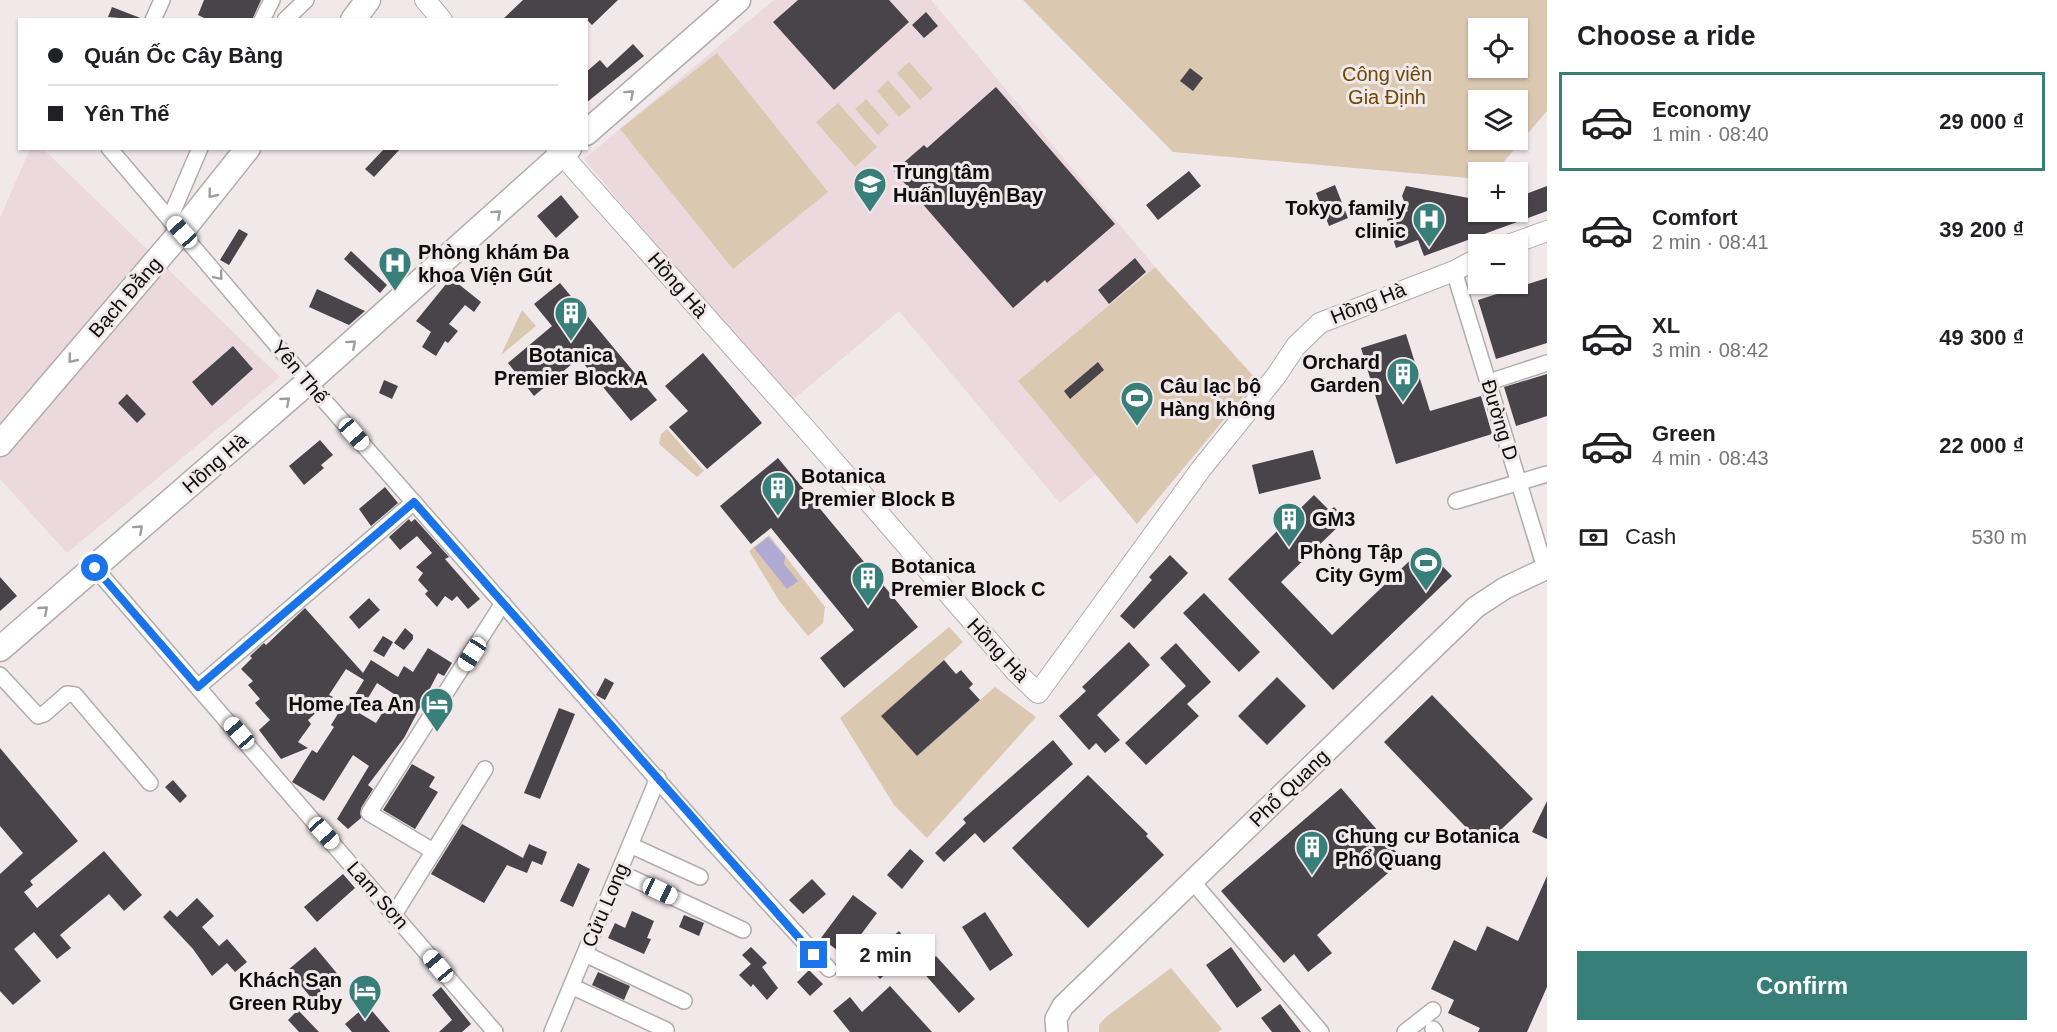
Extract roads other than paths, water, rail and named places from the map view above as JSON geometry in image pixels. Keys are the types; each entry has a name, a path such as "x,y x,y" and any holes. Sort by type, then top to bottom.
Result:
{"main road":[{"path":"355,18 369,0"},
{"path":"588,131 738,0"},
{"name":"Bạch Đằng","path":"0,444 176,225 246,150"},
{"name":"Hồng Hà","path":"0,649 308,382 562,151"},
{"name":"Phổ Quang","path":"1057,1032 1056,1019 1063,1006 1476,608 1504,588 1546,568"}],"street":[{"path":"154,18 162,0"},
{"path":"263,18 272,0"},
{"path":"287,18 306,0"},
{"path":"425,0 440,18"},
{"name":"Yên Thế","path":"111,150 308,382 829,969"},
{"path":"176,225 199,150"},
{"name":"Hồng Hà","path":"562,151 1008,663 1038,693 1201,469 1276,376 1296,346 1320,323 1468,264"},
{"path":"1528,238 1547,231"},
{"name":"Đường D","path":"1454,271 1546,568"},
{"path":"1489,382 1547,363"},
{"path":"1456,501 1547,474"},
{"path":"198,687 414,502"},
{"name":"Lam Sơn","path":"95,568 395,913 495,1032"},
{"path":"434,851 369,813 503,603"},
{"path":"0,675 38,716 44,714 67,694 75,695 150,783"},
{"path":"395,913 485,769"},
{"name":"Cửu Long","path":"552,1032 658,778"},
{"path":"630,845 699,877"},
{"path":"619,872 743,930"},
{"path":"1192,881 1321,1032"},
{"path":"585,954 684,1001"},
{"path":"571,986 666,1030"},
{"path":"1405,1032 1432,1010"}],"place":[{"name":"Trung tâm Huấn luyện Bay","path":"870,213"},
{"name":"Tokyo family clinic","path":"1429,248"},
{"name":"Phòng khám Đa khoa Viện Gút","path":"395,292"},
{"name":"Botanica Premier Block A","path":"571,342"},
{"name":"Orchard Garden","path":"1403,403"},
{"name":"Câu lạc bộ Hàng không","path":"1137,427"},
{"name":"Botanica Premier Block B","path":"778,517"},
{"name":"GM3","path":"1289,548"},
{"name":"Phòng Tập City Gym","path":"1426,592"},
{"name":"Botanica Premier Block C","path":"868,607"},
{"name":"Home Tea An","path":"437,733"},
{"name":"Chung cư Botanica Phổ Quang","path":"1312,876"},
{"name":"Khách Sạn Green Ruby","path":"365,1020"}],"park label":[{"name":"Công viên Gia Định","path":"1387,86"}]}
